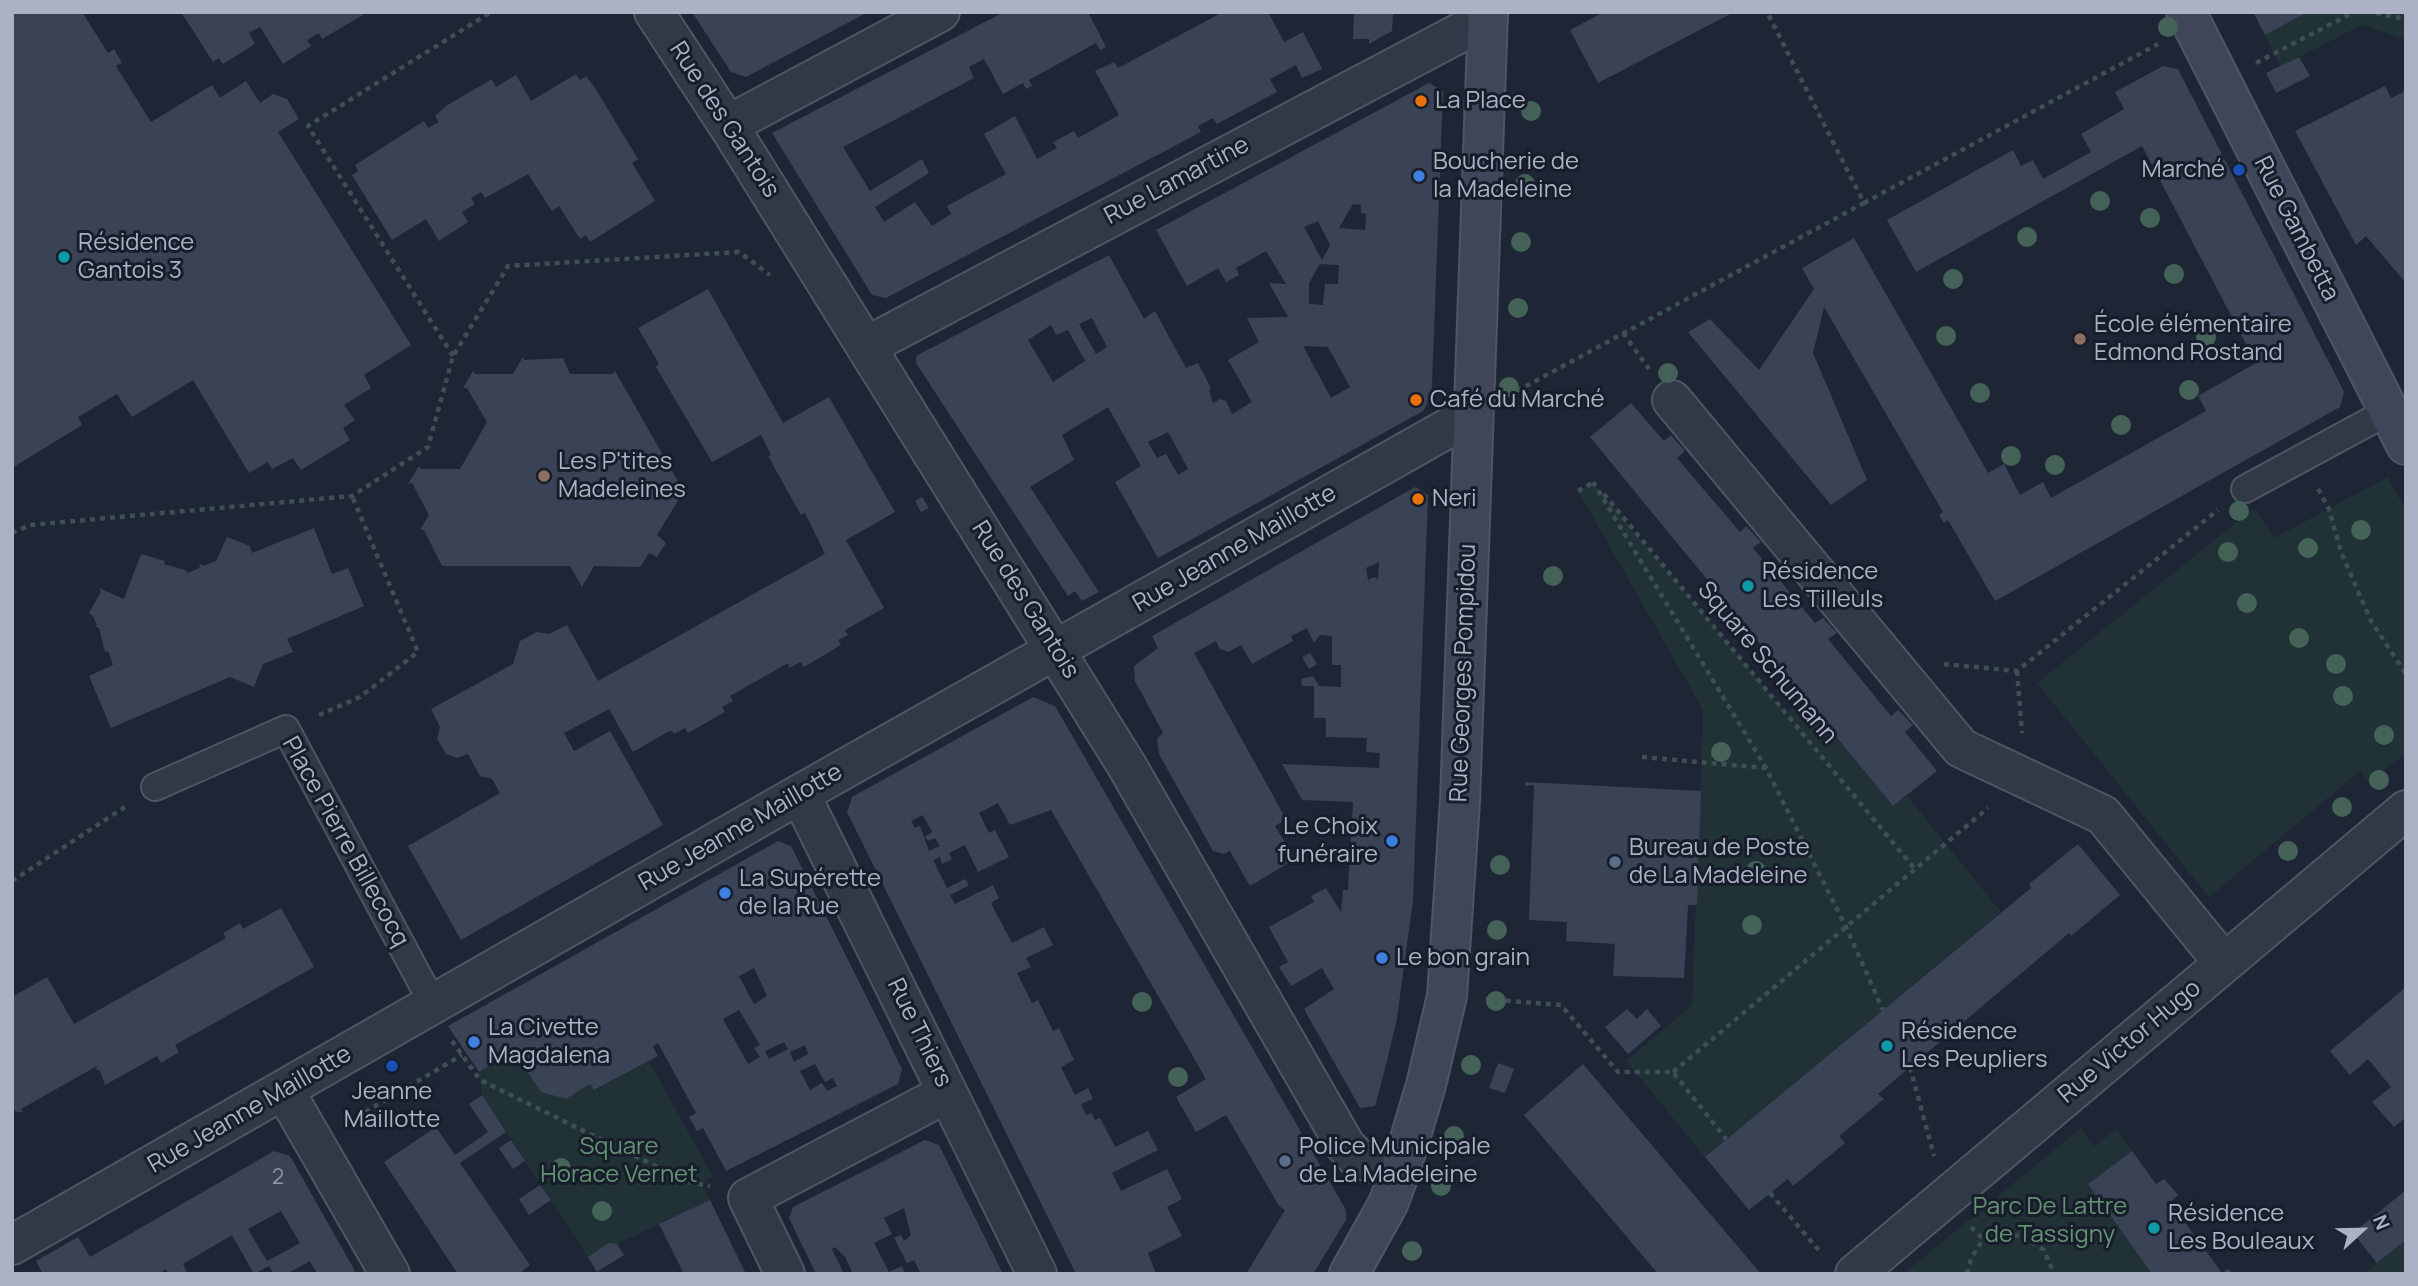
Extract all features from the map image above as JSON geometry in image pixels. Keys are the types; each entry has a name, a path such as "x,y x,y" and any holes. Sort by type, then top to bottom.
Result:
{"street":[{"name":"Rue des Gantois","path":"654,12 867,346 1127,766 1345,1145 1357,1158 1401,1172"},
{"path":"728,125 940,12"},
{"name":"Rue Lamartine","path":"867,346 1488,15"},
{"name":"Rue Georges Pompidou","path":"1349,1274 1388,1204 1401,1172 1426,1085 1447,996 1460,814 1488,15"},
{"name":"Rue Gambetta","path":"2190,19 2401,435"},
{"path":"1672,400 1961,748 2103,815 2224,963"},
{"name":"Rue Jeanne Maillotte","path":"12,1245 292,1105 433,1004 1473,414"},
{"name":"Rue Thiers","path":"800,794 1037,1274"},
{"name":"Rue Victor Hugo","path":"1842,1269 1945,1198 2406,810"},
{"path":"785,1274 748,1198 947,1093"},
{"path":"292,1105 390,1274"}],"lane":[{"path":"2245,489 2301,459 2401,435"},
{"name":"Place Pierre Billecocq","path":"155,787 286,729 433,1004"}],"path":[{"path":"453,356 307,126 491,12"},
{"path":"1766,12 1864,203"},
{"path":"2221,81 2354,12"},
{"path":"2375,13 2406,19"},
{"path":"1473,414 1864,203 2190,19"},
{"path":"12,533 30,525 352,496 428,447 453,356 508,266 739,252 781,283"},
{"path":"2301,459 2329,509 2341,552 2371,621 2406,674"},
{"path":"1578,491 1593,482"},
{"name":"Square Schumann","path":"1593,482 1766,768 1845,925 1883,1010"},
{"name":"Square Schumann","path":"1593,482 1914,868"},
{"path":"1887,658 2017,671 2245,489"},
{"path":"286,729 360,697 418,652 352,496"},
{"path":"1447,996 1561,1004 1618,1072 1673,1072 1845,925 2025,779 2017,671"},
{"path":"1642,757 1766,768"},
{"path":"12,881 155,787"},
{"path":"292,1105 333,1101 347,1123 462,1055"},
{"path":"1910,1067 1945,1198"},
{"path":"1673,1072 1726,1139"},
{"path":"480,1080 688,1182 701,1183"},
{"path":"1770,1193 1842,1269"},
{"path":"1967,1274 1970,1259 1983,1239 2022,1235 2044,1250 2054,1274"}],"green space":[{"path":"2308,12 2406,12 2406,40 2362,25 2281,66 2265,35"},
{"path":"2388,477 2406,511 2406,753 2369,783 2360,771 2209,897 2037,683 2254,508 2274,538"},
{"path":"1593,482 1787,714 1803,698 1893,806 1907,796 2001,912 1705,1157 1626,1061 1692,1005 1703,710 1578,491"},
{"name":"Square Horace Vernet","path":"513,1051 541,1092 566,1099 590,1084 595,1090 649,1061 713,1177 701,1183 710,1200 617,1244 608,1243 588,1257 482,1095 479,1072"},
{"name":"Parc De Lattre de Tassigny","path":"2081,1128 2094,1146 2117,1129 2132,1151 2088,1184 2152,1274 1903,1274"},
{"path":"2406,1240 2406,1274 2364,1274 2377,1263"}],"building":[{"path":"12,12 82,12 108,53 114,49 122,63 116,66 151,122 212,85 220,98 246,81 260,103 273,94 287,99 299,119 278,132 411,345 364,375 371,388 344,405 355,420 343,428 350,440 301,470 293,458 272,469 268,462 249,473 193,380 132,417 117,394 78,417 82,425 12,468"},
{"path":"181,12 368,12 322,39 319,33 307,40 311,46 283,64 260,27 249,33 255,44 223,64 219,58 213,62"},
{"path":"692,12 868,12 746,77 731,72"},
{"path":"1004,12 1088,12 1106,47 1100,50 1096,43 1029,80 1032,86 1026,89 1023,83 1003,94 984,59 969,67 974,78 843,147 870,191 922,159 929,173 875,207 884,222 915,202 932,226 951,214 947,206 1006,174 984,134 1015,116 1037,159 1057,148 1053,142 1074,131 1078,138 1119,115 1095,71 1114,62 1118,68 1223,12 1268,12 1284,42 1303,32 1322,69 1302,78 1296,65 1270,79 1277,92 1217,124 1213,118 1198,126 1201,132 886,298 872,295 772,133"},
{"path":"1354,12 1393,12 1392,31 1369,44 1369,39 1353,39"},
{"path":"1604,12 1734,12 1598,83 1570,30"},
{"path":"2253,12 2308,12 2265,35"},
{"path":"2299,57 2310,76 2276,93 2266,73"},
{"path":"2163,66 2178,69 2344,392 2340,407 1995,601 1948,520 1944,523 1939,515 1943,512 1824,307 1813,353 1867,480 1831,505 1688,332 1710,319 1759,370 1814,289 1802,268 1854,238 1988,473 2004,464 2020,495 2043,482 2051,498 2206,411 2198,396 2256,363 2142,146 1916,272 1887,220 2013,150 2021,166 2033,160 2043,179 2091,152 2081,134 2124,109 2115,92"},
{"path":"576,74 580,80 586,76 595,88 638,159 632,163 655,201 590,242 586,235 580,239 559,206 552,211 528,174 485,198 481,192 471,198 475,204 462,212 468,222 439,241 426,219 392,240 352,175 358,171 355,165 424,121 428,128 439,122 435,116 446,106 492,79 496,87 516,75 531,101"},
{"path":"1429,83 1443,91 1432,384 1431,397 1423,411 1158,558 1115,482 1141,466 1108,407 1062,435 1074,460 1030,487 1099,592 1082,601 1075,591 1068,596 916,363 916,356 1109,255 1144,319 1155,311 1186,368 1198,363 1211,388 1209,390 1213,403 1220,399 1226,401 1232,414 1252,402 1228,360 1259,342 1247,318 1288,317 1269,283 1286,284 1266,251 1236,268 1239,275 1226,282 1218,268 1187,286 1156,230","holes":["1353,204 1361,205 1361,213 1366,214 1365,230 1339,228","1318,221 1330,245 1322,260 1304,227","1320,264 1339,265 1338,284 1325,284 1323,305 1309,304 1309,283","1092,318 1107,347 1096,354 1079,324","1051,325 1056,335 1068,330 1085,361 1053,382 1028,340","1303,346 1328,347 1350,387 1331,398","1168,432 1188,469 1178,475 1166,454 1157,458 1148,442"]},
{"path":"2385,86 2391,98 2406,91 2406,283 2366,236 2356,245 2295,131"},
{"path":"708,289 783,423 829,397 895,512 846,540 884,608 845,630 848,635 838,640 841,645 804,667 801,662 789,668 788,663 730,696 733,701 722,707 725,712 688,733 685,728 674,734 671,730 633,752 609,709 564,733 574,751 610,731 663,825 461,940 408,846 500,793 492,779 480,776 468,754 457,758 446,754 437,739 440,727 431,709 513,664 520,641 537,632 549,634 567,625 598,681 825,554 805,513 801,515 768,456 771,455 761,435 712,462 656,367 659,364 638,328"},
{"name":"Les P'tites Madeleines","path":"523,357 524,360 563,358 570,374 613,374 615,371 687,497 682,494 657,535 666,543 657,557 649,553 640,567 594,566 582,587 570,566 442,566 424,530 420,530 429,515 412,483 408,484 419,466 421,469 460,469 487,422 467,388 463,388 473,371 475,374 513,374"},
{"name":"Résidence Les Tilleuls","path":"1631,403 1664,441 1671,435 1685,451 1677,458 1740,532 1746,526 1761,542 1753,548 1815,623 1823,618 1837,633 1828,639 1891,716 1898,710 1913,725 1905,732 1937,771 1893,806 1590,437"},
{"path":"1415,487 1428,495 1413,900 1397,1018 1375,1106 1360,1108 1304,1009 1334,989 1322,968 1291,986 1279,967 1288,962 1269,927 1314,902 1311,896 1326,888 1341,912 1343,890 1348,890 1353,802 1302,800 1282,764 1379,768 1380,753 1366,752 1367,738 1326,737 1326,718 1314,718 1314,686 1302,686 1301,679 1313,676 1319,686 1341,687 1341,665 1332,665 1332,636 1320,635 1314,643 1307,628 1291,636 1293,641 1252,664 1241,645 1228,652 1220,649 1216,641 1194,653 1286,819 1275,826 1295,859 1250,886 1230,851 1223,854 1213,851 1159,754 1157,739 1163,733 1135,681 1134,666 1158,648 1152,636","holes":["1379,562 1378,580 1374,577 1368,580 1366,568"]},
{"path":"922,497 929,508 921,512 915,501"},
{"path":"314,528 332,574 348,568 364,606 287,639 293,652 263,664 254,687 230,677 111,728 89,676 113,665 108,651 105,652 99,628 95,626 97,625 93,616 89,613 101,592 99,588 124,599 141,554 165,561 164,564 187,573 200,568 199,565 216,561 227,537 250,546 252,553"},
{"path":"1310,653 1317,664 1309,669 1302,657"},
{"path":"1033,697 1055,706 1346,1210 1346,1220 1313,1274 1246,1274 1285,1210 1279,1206 1226,1115 1196,1132 1176,1097 1206,1079 1051,810 1010,825 998,803 979,813 989,833 995,830 1009,857 978,872 965,845 949,853 952,859 942,864 940,857 933,860 947,888 965,879 969,885 950,895 955,904 993,885 999,898 991,903 1012,943 1044,927 1053,945 1026,958 1031,967 1017,973 1032,1003 1038,1000 1053,1031 1059,1028 1074,1060 1061,1067 1075,1095 1088,1088 1093,1099 1081,1104 1086,1115 1092,1113 1095,1120 1100,1118 1115,1147 1148,1131 1158,1150 1112,1173 1121,1191 1167,1169 1182,1199 1167,1207 1182,1236 1148,1253 1156,1274 1076,1274 847,812 852,797","holes":["923,815 932,832 925,837 928,841 935,838 940,846 929,851 920,826 915,828 911,821"]},
{"name":"Bureau de Poste de La Madeleine","path":"1525,782 1701,791 1697,905 1688,905 1684,978 1613,976 1615,944 1566,941 1567,922 1529,920 1534,785 1525,786"},
{"path":"778,841 791,846 902,1069 898,1084 726,1171 703,1128 697,1131 689,1117 696,1113 658,1043 653,1046 658,1056 594,1090 590,1084 566,1099 541,1092 513,1051 479,1072 448,1026","holes":["754,968 767,996 754,1004 739,976","739,1010 760,1045 754,1048 760,1057 748,1064 723,1019","784,1042 788,1049 769,1059 765,1051","805,1045 808,1054 794,1062 790,1052","815,1064 825,1082 833,1078 837,1086 827,1091 822,1083 810,1090 800,1071"]},
{"name":"Résidence Les Peupliers","path":"2078,844 2120,895 2071,936 2069,933 1878,1094 1884,1099 1839,1136 1845,1143 1793,1186 1788,1179 1749,1210 1705,1157 2031,888 2029,884"},
{"path":"281,908 314,967 175,1045 179,1052 161,1063 157,1056 105,1085 97,1066 21,1109 23,1112 16,1112 12,1106 12,997 47,977 74,1024 226,938 223,933 240,923 243,929"},
{"path":"2406,987 2406,1117 2394,1127 2372,1102 2391,1087 2368,1059 2350,1075 2330,1051"},
{"path":"1627,1009 1637,1019 1647,1009 1661,1026 1628,1054 1605,1027"},
{"path":"1498,1063 1514,1069 1505,1093 1489,1088"},
{"path":"1583,1064 1761,1274 1658,1274 1524,1115"},
{"path":"482,1095 506,1132 460,1163 530,1265 519,1274 458,1274 384,1162 436,1127 455,1155 488,1132 469,1104"},
{"path":"511,1140 525,1161 513,1169 499,1148"},
{"path":"925,1140 939,1145 1003,1274 921,1274 914,1260 907,1263 894,1238 901,1235 904,1241 911,1235 904,1208 884,1218 892,1234 874,1243 889,1272 902,1266 905,1274 853,1274 845,1257 835,1247 832,1249 844,1274 816,1274 789,1218 793,1207"},
{"path":"274,1151 290,1156 355,1271 349,1274 317,1274 310,1261 287,1274 274,1274 269,1266 254,1274 232,1235 183,1264 188,1274 169,1274 166,1269 157,1274 43,1274 36,1261 78,1237 90,1257","holes":["281,1211 300,1243 267,1261 248,1229"]},
{"name":"Résidence Les Bouleaux","path":"2132,1151 2156,1184 2164,1179 2178,1195 2170,1202 2222,1273 2228,1269 2234,1274 2152,1274 2088,1184"},
{"path":"540,1185 551,1200 529,1215 519,1199"},
{"path":"2406,1190 2406,1240 2377,1263 2353,1233"},
{"path":"710,1200 746,1274 684,1274 659,1224"},
{"path":"608,1243 617,1244 624,1255 597,1272 588,1257"}],"place":[{"name":"La Place","path":"1421,101"},
{"name":"Marché","path":"2239,170"},
{"name":"Boucherie de la Madeleine","path":"1419,176"},
{"name":"Résidence Gantois 3","path":"64,257"},
{"name":"École élémentaire Edmond Rostand","path":"2080,339"},
{"name":"Café du Marché","path":"1416,400"},
{"name":"Les P'tites Madeleines","path":"544,476"},
{"name":"Neri","path":"1418,499"},
{"name":"Résidence Les Tilleuls","path":"1748,586"},
{"name":"Le Choix funéraire","path":"1392,841"},
{"name":"Bureau de Poste de La Madeleine","path":"1615,862"},
{"name":"La Supérette de la Rue","path":"725,893"},
{"name":"Le bon grain","path":"1382,958"},
{"name":"La Civette Magdalena","path":"474,1042"},
{"name":"Résidence Les Peupliers","path":"1887,1046"},
{"name":"Jeanne Maillotte","path":"392,1066"},
{"name":"Police Municipale de La Madeleine","path":"1285,1161"},
{"name":"Résidence Les Bouleaux","path":"2154,1228"}]}
